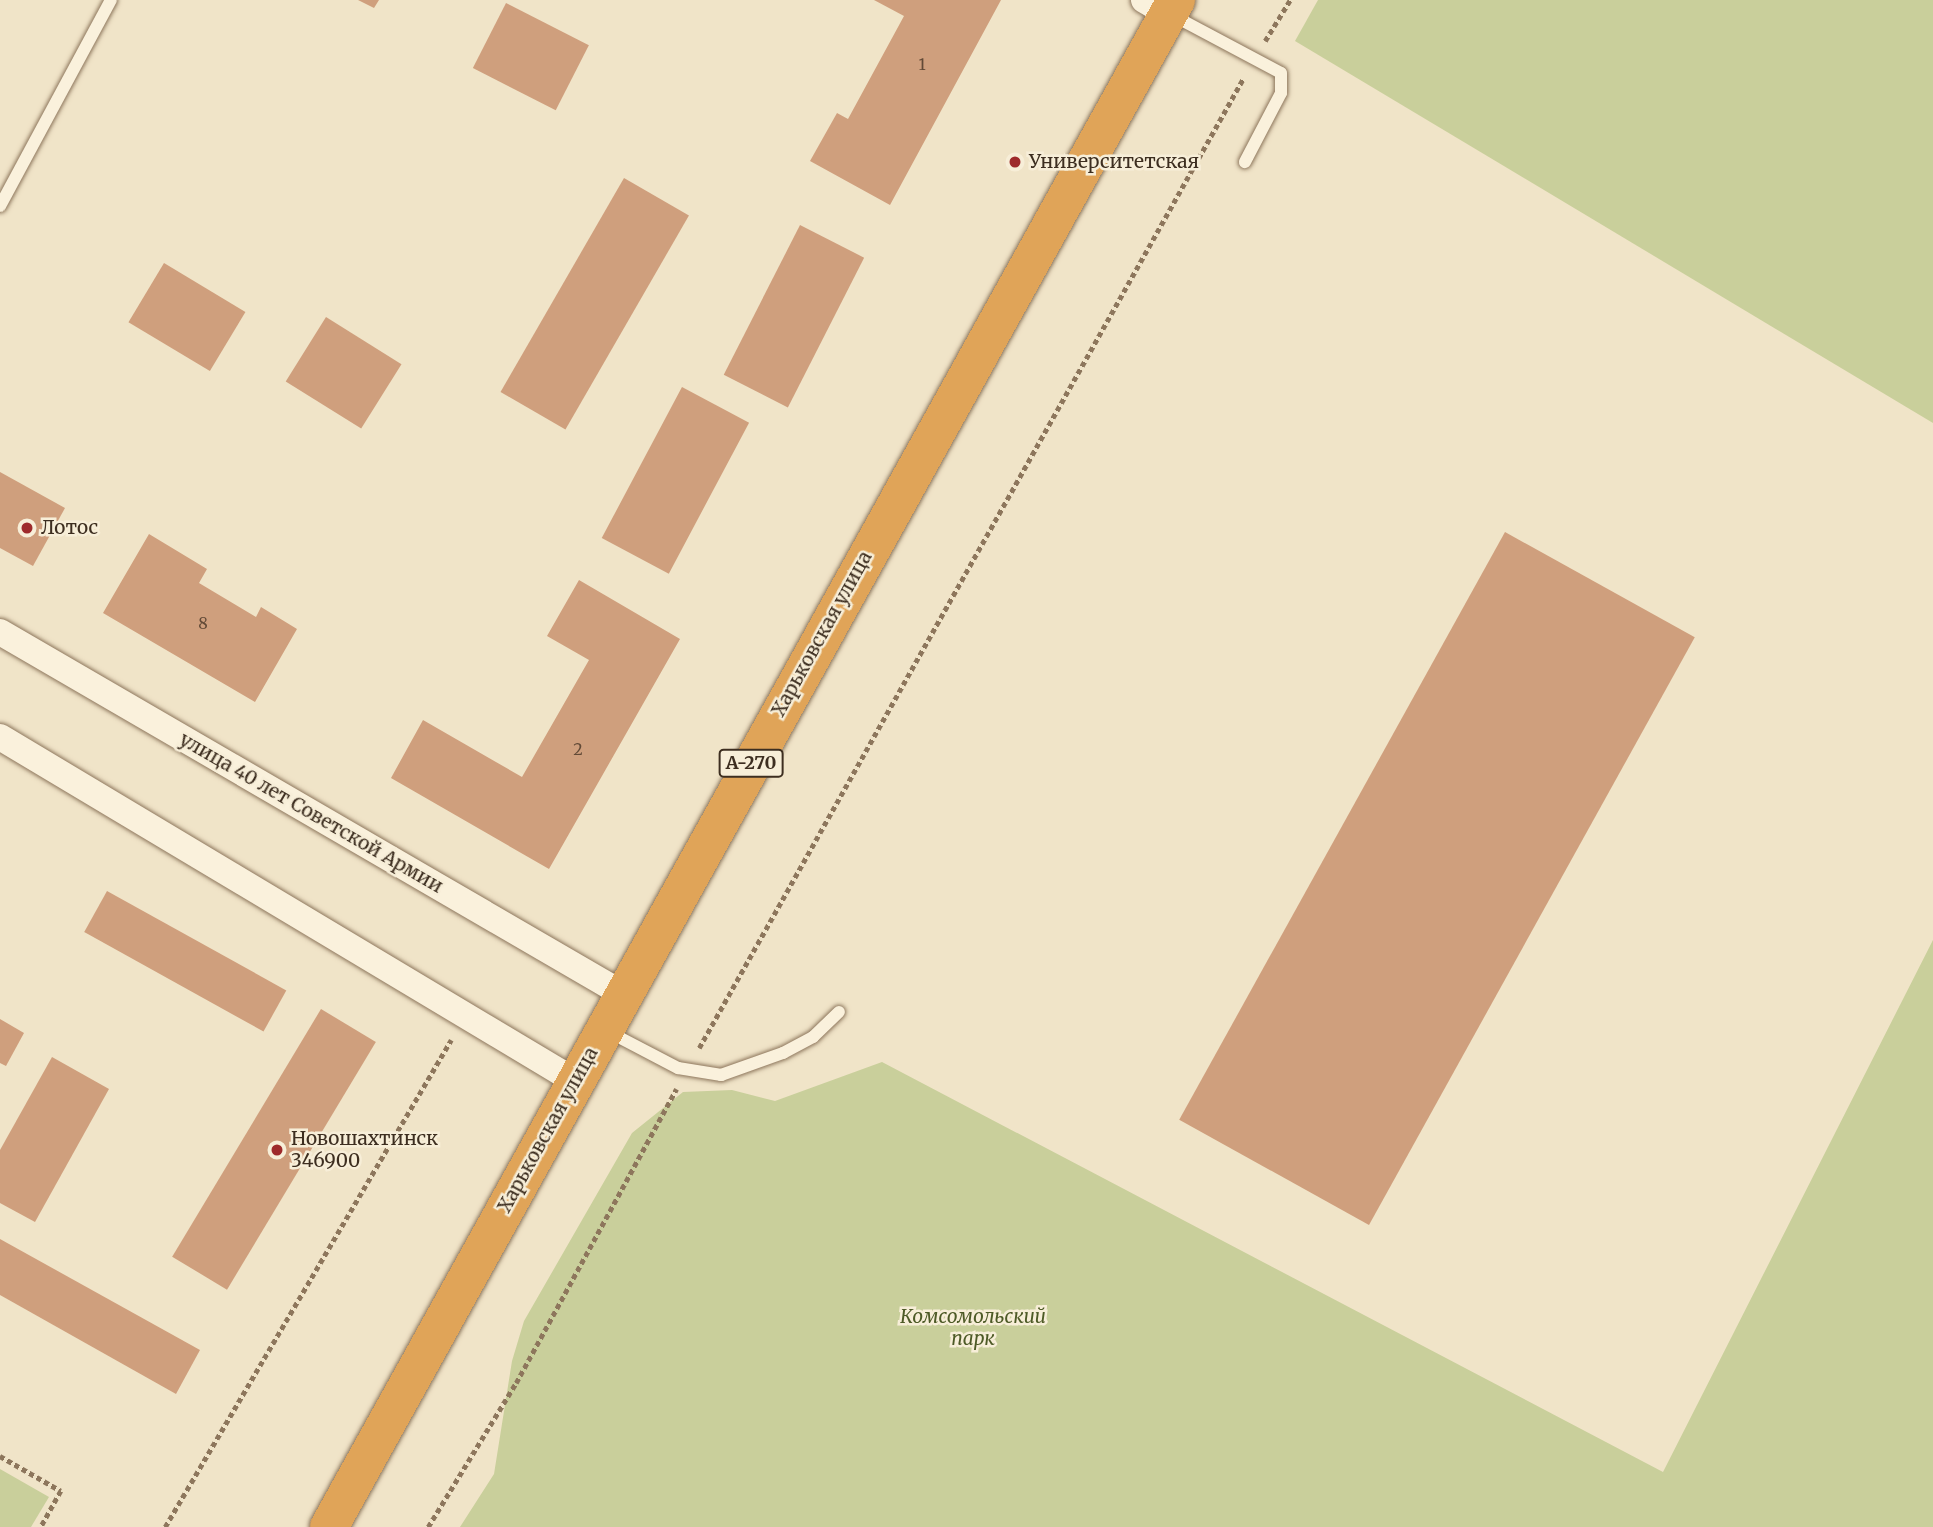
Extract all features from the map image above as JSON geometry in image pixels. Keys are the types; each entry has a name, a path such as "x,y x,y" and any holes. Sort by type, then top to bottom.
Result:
{"highway":[{"name":"Харьковская улица","path":"329,1527 1163,5"}],"street":[{"name":"улица 40 лет Советской Армии","path":"0,632 623,993"},
{"path":"0,737 575,1081"}],"lane":[{"path":"0,206 111,0"},
{"path":"1163,5 1280,73 1283,82 1245,162"},
{"path":"603,1029 687,1070 722,1074 753,1066 813,1037 839,1012"}],"path":[{"path":"428,1527 516,1383 687,1070 1290,0"},
{"path":"165,1527 466,1016"},
{"path":"0,1456 61,1490 41,1527"}],"green space":[{"path":"1318,0 1933,0 1933,423 1295,41"},
{"name":"Комсомольский парк","path":"1933,940 1933,1527 460,1527 494,1474 512,1361 524,1321 632,1133 683,1092 732,1090 775,1101 882,1062 1663,1472"},
{"path":"0,1469 49,1497 31,1527 0,1527"}],"building":[{"path":"358,0 379,0 374,8"},
{"path":"874,0 1001,0 890,205 810,161 837,113 848,119 904,16"},
{"path":"506,3 589,45 556,110 473,68"},
{"path":"624,178 689,216 565,429 500,392"},
{"path":"800,225 864,258 788,407 724,375"},
{"path":"164,263 245,312 210,371 128,322"},
{"path":"326,317 401,364 361,429 286,381"},
{"path":"682,387 749,423 669,574 602,538"},
{"name":"Лотос","path":"0,472 65,508 33,566 0,548"},
{"path":"1505,532 1695,637 1369,1225 1179,1120"},
{"path":"149,534 207,569 199,583 256,617 261,607 297,629 255,702 103,613"},
{"path":"579,580 680,639 549,869 391,778 423,720 522,777 589,660 547,636"},
{"path":"107,891 286,990 264,1031 84,932"},
{"path":"321,1009 376,1042 227,1290 172,1257"},
{"path":"0,1019 24,1033 6,1066 0,1063"},
{"path":"52,1057 109,1089 35,1222 0,1203 0,1150"},
{"path":"0,1239 200,1350 176,1394 0,1295"}],"place":[{"name":"Университетская","path":"1015,162"},
{"name":"Лотос","path":"27,528"},
{"name":"Новошахтинск 346900","path":"277,1150"}]}
